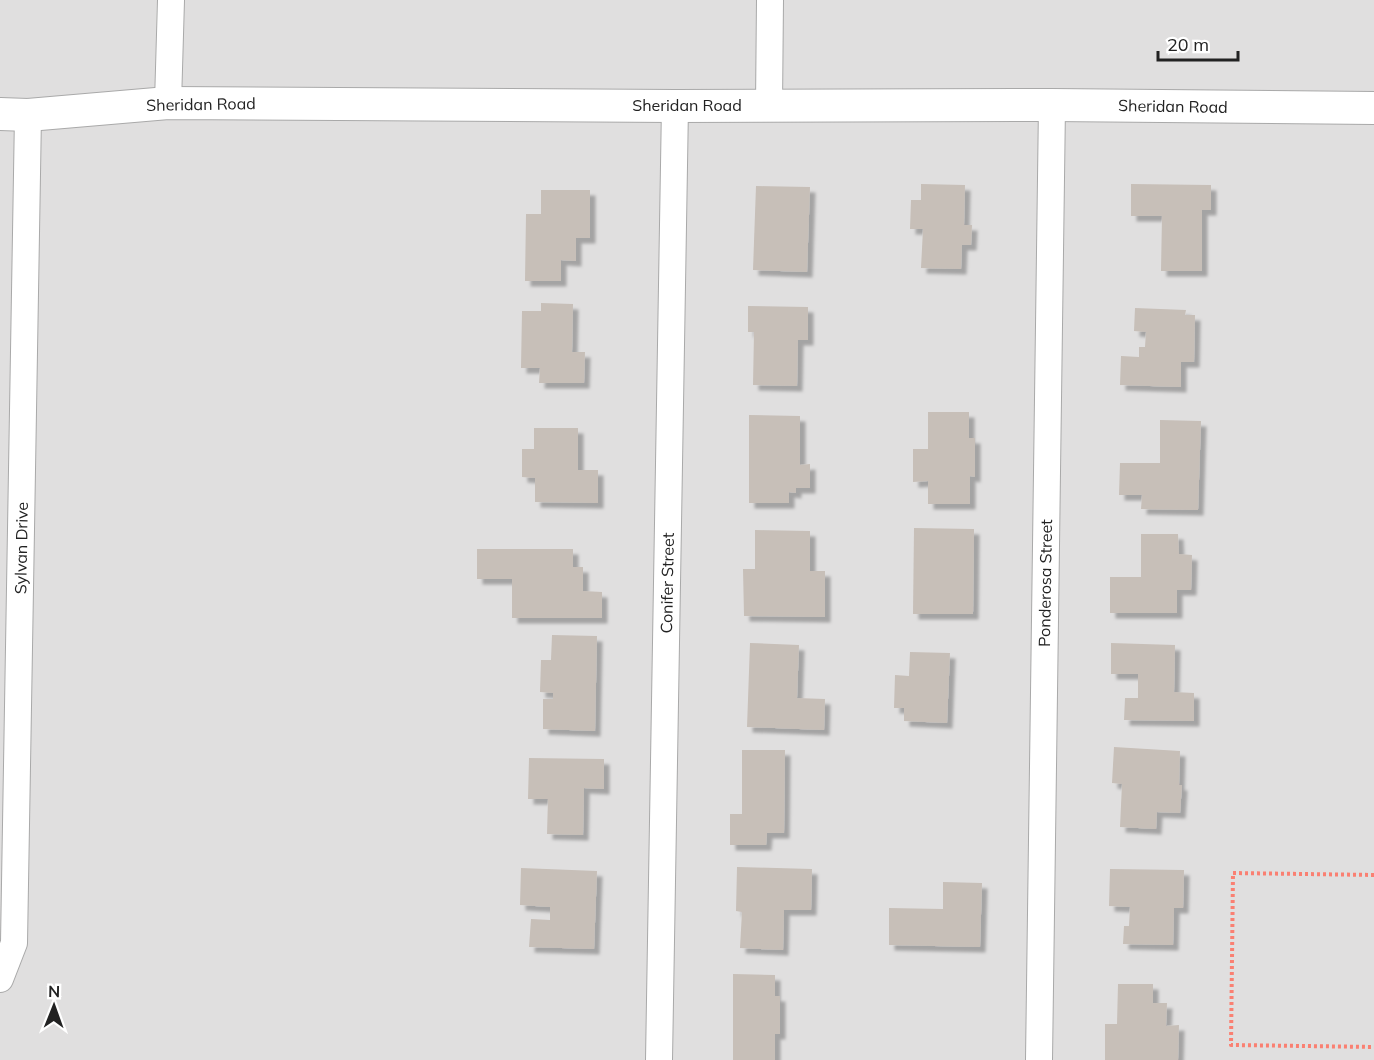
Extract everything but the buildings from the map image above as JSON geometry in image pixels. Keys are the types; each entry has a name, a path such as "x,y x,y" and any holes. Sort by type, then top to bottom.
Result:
{"street":[{"path":"168,103 171,0"},
{"path":"769,105 770,0"},
{"name":"Sheridan Road","path":"14,114 168,103 1374,108"},
{"name":"Ponderosa Street","path":"1038,1060 1052,105"},
{"name":"Conifer Street","path":"659,1060 675,106"},
{"name":"Sylvan Drive","path":"0,979 14,943 14,114"}],"path":[{"path":"1374,875 1233,873 1231,1045 1374,1047"}],"shaded area":[{"path":"0,0 157,0 155,88 28,99 0,99"},
{"path":"184,0 1374,0 1374,92 1053,89 182,88"},
{"path":"169,118 1374,123 1374,1060 0,1060 0,130"}]}
